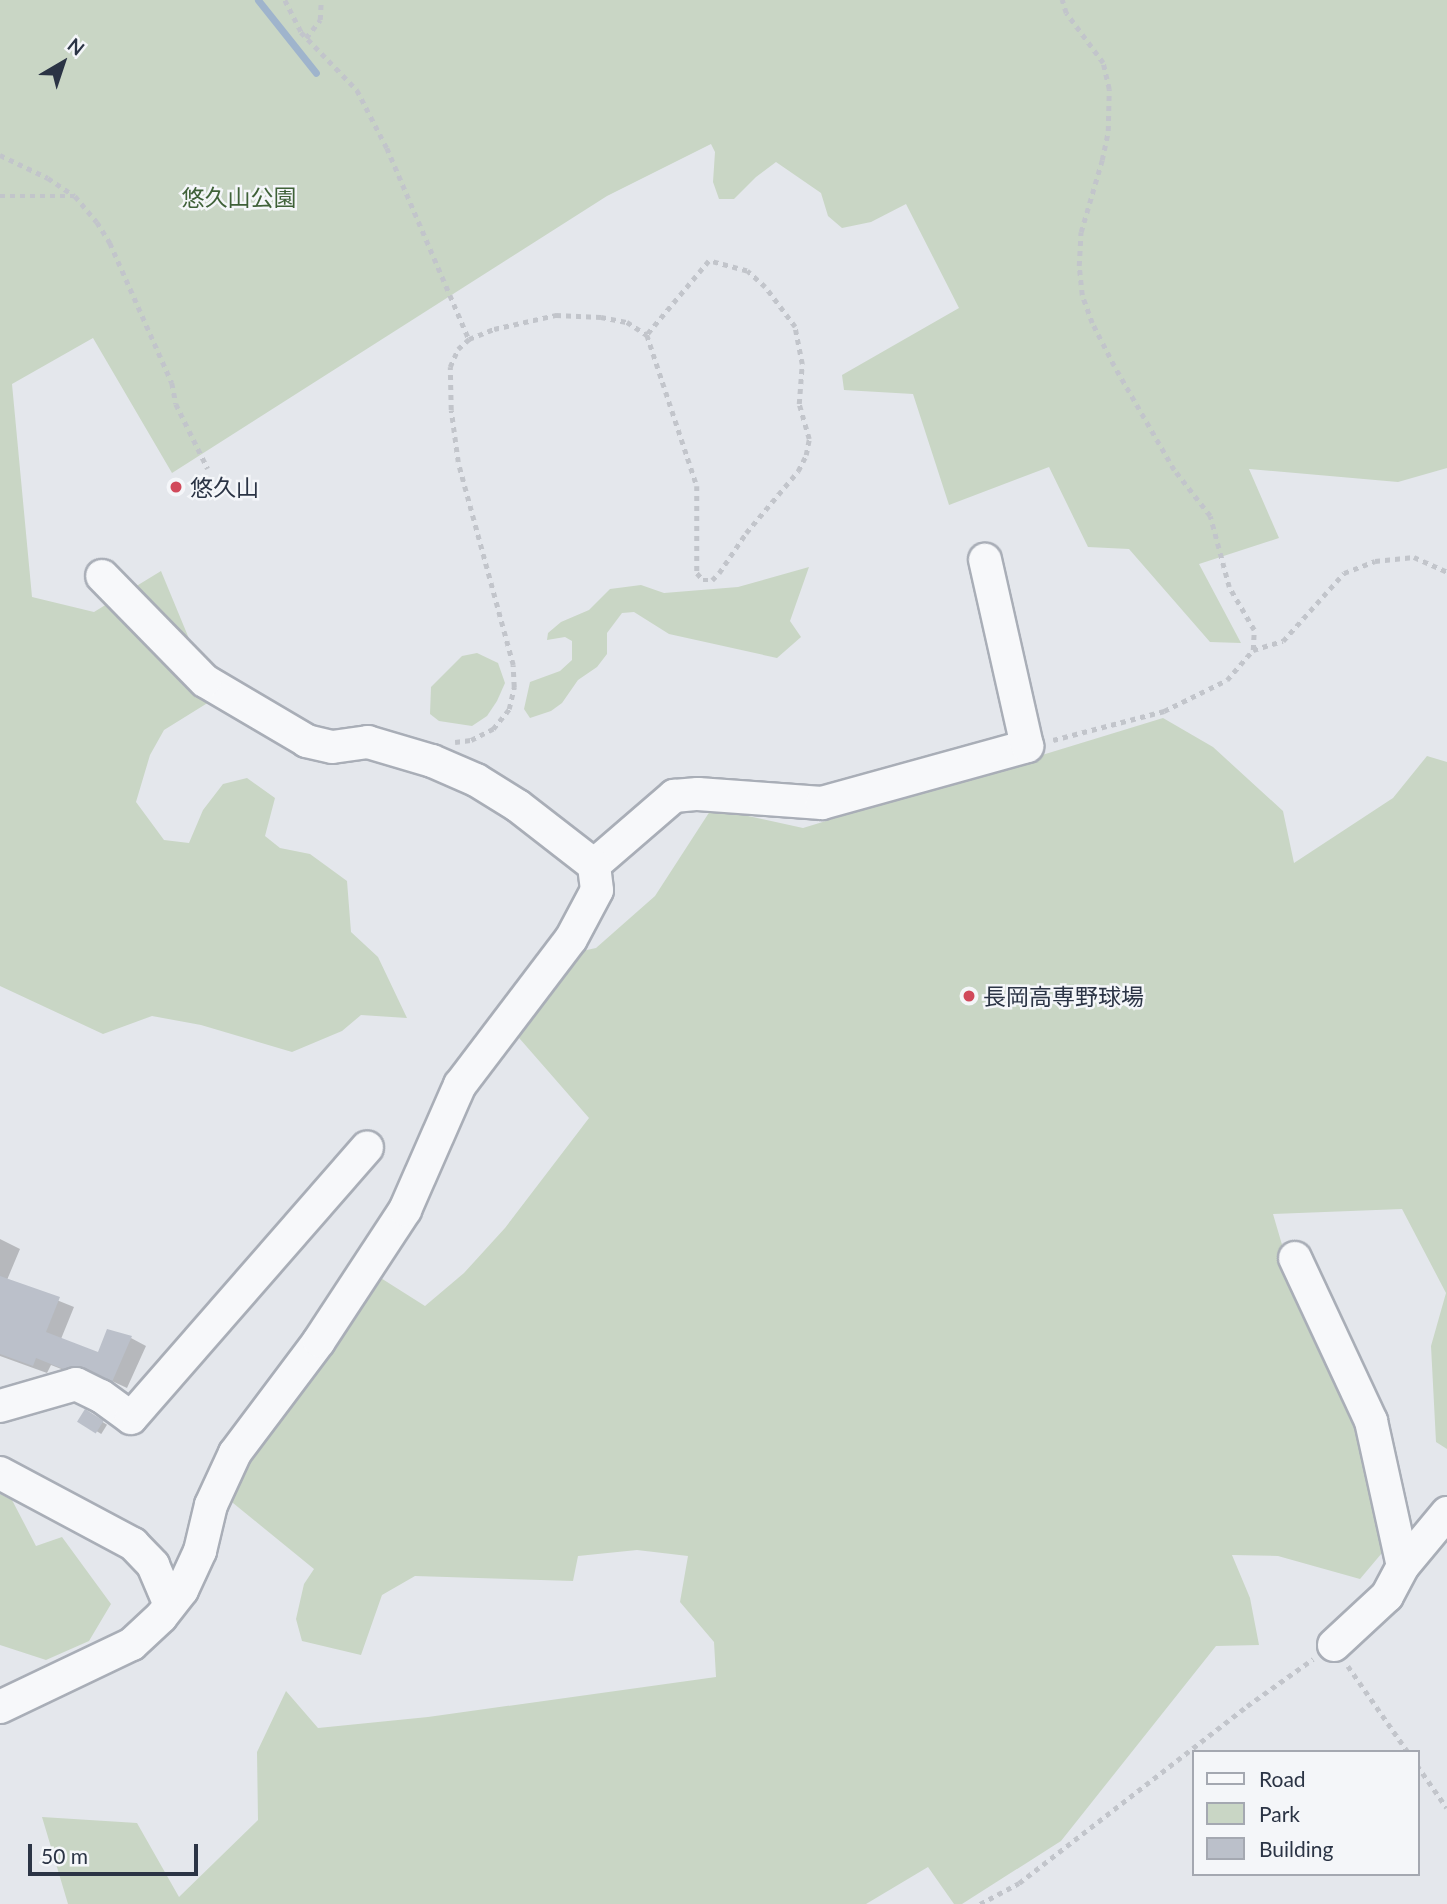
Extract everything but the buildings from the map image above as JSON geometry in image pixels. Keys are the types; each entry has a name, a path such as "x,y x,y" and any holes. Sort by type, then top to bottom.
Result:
{"street":[{"path":"594,865 674,796 698,794 822,803 1027,746 985,560"},
{"path":"0,1707 132,1644 182,1590 200,1551 211,1505 235,1453 319,1341 405,1210 460,1086 571,940 597,890 594,865 518,806 476,780 432,761 368,742 332,747 307,741 205,681 102,576"},
{"path":"0,1406 76,1384 101,1396 131,1418 368,1147"},
{"path":"1295,1258 1371,1421 1403,1566"},
{"path":"0,1473 133,1544 153,1565 170,1605"},
{"path":"1334,1645 1387,1596 1403,1566 1447,1513"}],"path":[{"path":"285,0 306,38 358,90 387,148 469,340"},
{"path":"306,38 320,20 321,0"},
{"path":"1062,0 1066,13 1103,63 1109,89 1108,131 1081,232 1079,266 1082,295 1092,324 1114,366 1174,470 1210,516 1229,587 1254,630 1253,650"},
{"path":"0,155 48,178 75,196 110,243 172,383 176,404 208,469"},
{"path":"0,196 75,196"},
{"path":"448,743 471,740 493,729 509,709 514,687 511,655 457,462 451,410 450,367 458,349 469,340 494,329 556,315 601,317 627,322 648,335 697,486 697,573 703,580 712,580 798,471 807,454 809,439 799,404 803,364 795,327 765,286 747,271 709,261 648,335"},
{"path":"1027,746 1164,711 1227,680 1253,650 1283,641 1345,573 1375,561 1414,557 1447,572"},
{"path":"980,1904 1019,1883 1247,1706 1334,1645 1407,1750"},
{"path":"1419,1768 1447,1808"}],"green space":[{"name":"悠久山公園","path":"0,0 1447,0 1447,468 1398,482 1249,469 1279,538 1199,564 1241,643 1210,642 1129,549 1088,547 1049,467 949,505 913,394 844,390 842,375 959,308 906,204 871,222 842,228 828,216 821,193 776,162 734,199 719,199 713,182 715,152 711,144 607,196 172,473 93,338 12,384 32,597 94,612 161,571 214,699 164,730 150,755 136,802 164,840 189,843 203,810 223,784 247,778 275,798 265,836 280,848 310,854 347,881 351,932 378,957 407,1018 361,1015 342,1031 292,1052 201,1025 152,1016 103,1034 0,986"},
{"path":"809,567 790,621 801,637 777,658 669,634 634,612 622,613 607,633 607,654 597,667 578,680 562,703 551,711 530,718 524,709 530,682 560,671 572,660 572,641 565,637 547,640 548,633 561,622 589,610 610,589 641,585 664,593 738,587"},
{"path":"477,653 498,663 505,683 497,701 487,716 472,726 439,721 430,714 431,687 462,656"},
{"path":"1163,718 1213,747 1283,811 1294,863 1393,798 1427,756 1447,762 1447,1449 1436,1442 1431,1346 1446,1293 1402,1209 1273,1214 1295,1289 1346,1399 1387,1547 1360,1579 1278,1556 1232,1555 1250,1598 1259,1645 1216,1646 1061,1841 962,1904 954,1904 928,1867 866,1904 68,1904 42,1817 137,1823 179,1897 258,1820 257,1752 286,1691 318,1728 428,1717 716,1677 714,1642 680,1602 688,1556 637,1550 578,1556 573,1581 415,1576 382,1595 361,1655 302,1641 296,1619 304,1584 314,1569 222,1494 376,1275 425,1306 464,1273 505,1228 589,1118 513,1031 573,953 596,948 655,896 712,808 803,828"},
{"path":"0,1494 12,1500 36,1546 62,1537 111,1604 89,1641 46,1660 0,1645"}],"waterway":[{"path":"258,0 316,73"}],"place":[{"name":"悠久山","path":"176,487"},
{"name":"長岡高専野球場","path":"969,996"}]}
